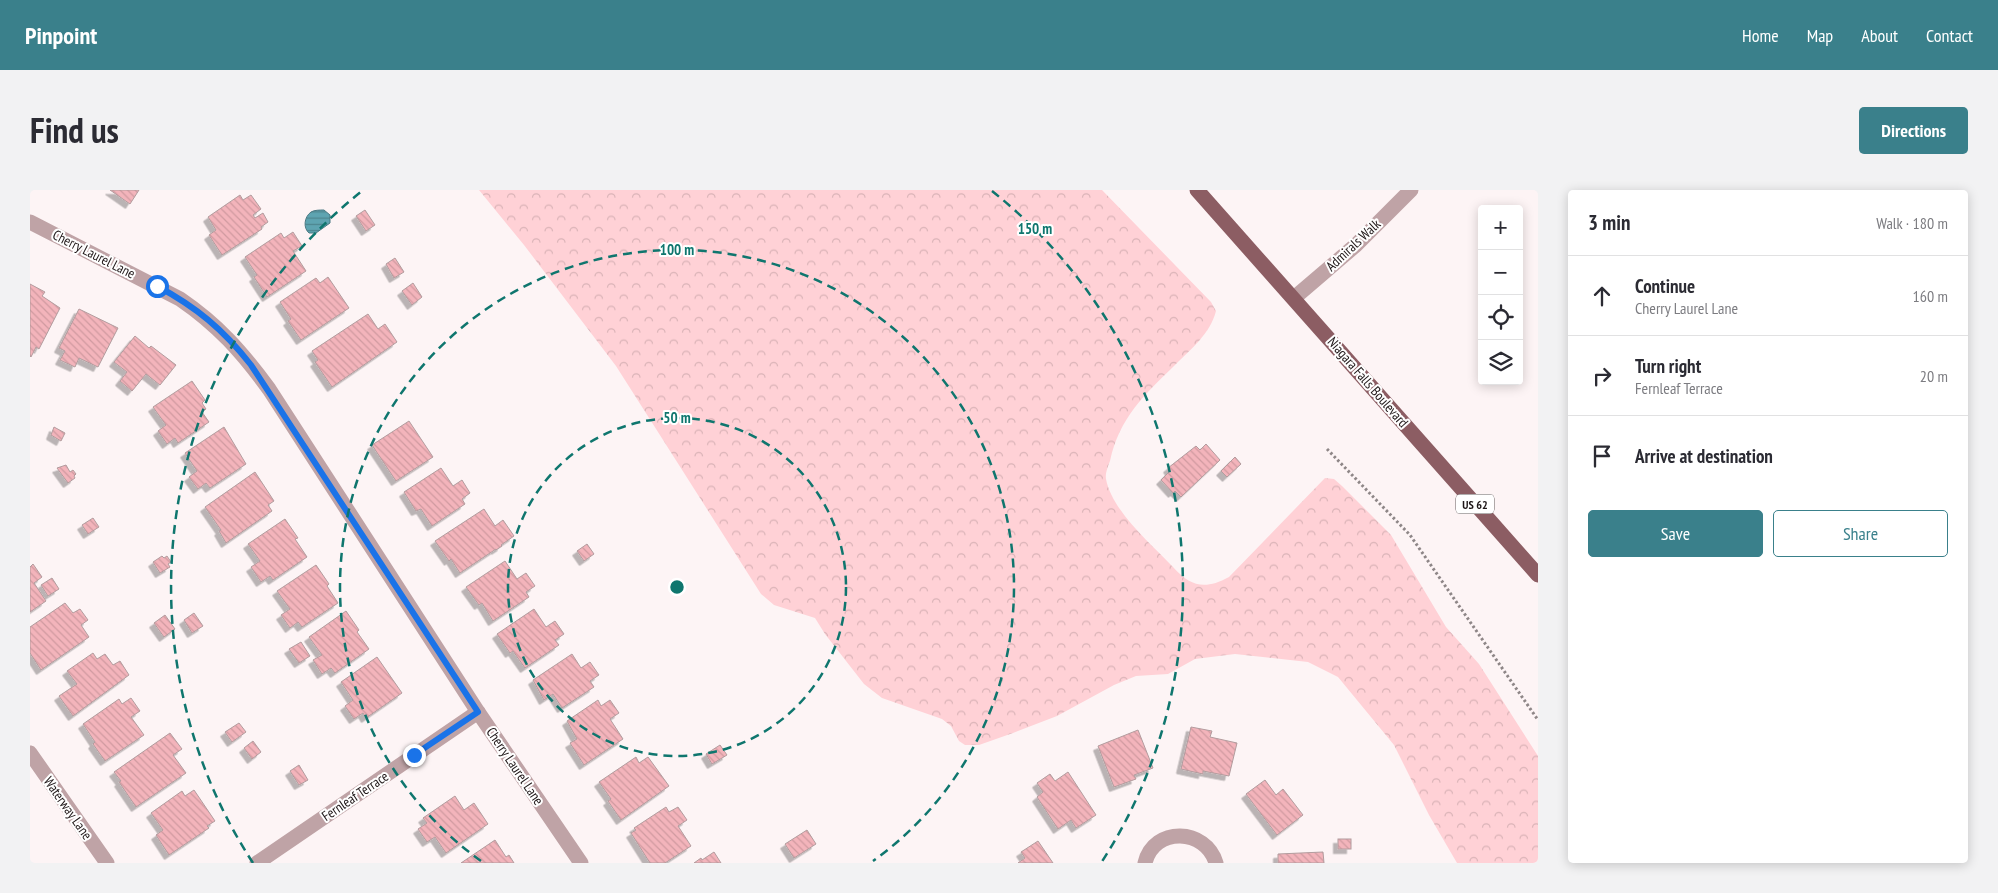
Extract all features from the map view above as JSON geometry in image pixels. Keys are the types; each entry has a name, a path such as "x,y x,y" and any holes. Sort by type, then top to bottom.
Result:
{"main road":[{"name":"Niagara Falls Boulevard","path":"1197,190 1538,575"}],"street":[{"name":"Admirals Walk","path":"1294,298 1356,245 1411,190"},
{"name":"Cherry Laurel Lane","path":"30,222 180,299 203,314 238,347 269,390 478,712 581,863"},
{"name":"Fernleaf Terrace","path":"257,863 478,712"},
{"name":"Waterway Lane","path":"30,753 107,863"},
{"path":"1145,863 1153,847 1163,840 1175,836 1188,836 1200,841 1209,849 1216,863"}],"path":[{"path":"1327,449 1410,535 1538,720"}],"green space":[{"path":"479,190 1102,190 1211,302 1216,311 1205,334 1153,386 1127,419 1120,432 1106,475 1110,491 1116,503 1124,515 1180,574 1192,582 1205,585 1213,584 1229,577 1325,478 1334,479 1391,535 1446,627 1479,664 1538,756 1538,863 1457,863 1429,815 1394,745 1338,677 1308,662 1235,654 1195,659 1168,674 1136,676 1114,685 1057,716 979,745 965,745 959,741 951,726 942,719 882,698 864,684 825,634 815,618 774,605 761,594 616,366 524,245"}],"water":[{"path":"324,210 330,215 330,223 316,233 309,233 305,225 307,217 312,211"}],"building":[{"path":"110,190 139,190 130,204"},
{"path":"240,195 243,200 251,195 261,209 253,215 255,218 263,213 268,222 261,227 262,229 222,255 209,235 216,230 208,217"},
{"path":"365,210 375,225 366,231 356,216"},
{"path":"293,232 302,246 293,251 306,271 267,297 254,277 257,275 245,257 281,233 284,238"},
{"path":"395,258 404,272 394,278 386,264"},
{"path":"328,277 349,308 301,340 288,321 291,319 280,302 316,278 320,283"},
{"path":"413,283 422,297 412,305 402,291"},
{"path":"30,284 45,292 42,296 60,308 39,349 36,347 31,357 30,356"},
{"path":"79,309 118,328 98,367 79,358 75,367 60,360 65,351 59,348"},
{"path":"368,314 378,329 385,324 397,342 332,387 315,362 318,360 312,351"},
{"path":"135,336 149,348 151,346 176,365 160,385 146,374 132,391 120,381 127,372 114,362"},
{"path":"192,381 205,400 202,403 206,409 202,412 209,422 178,443 175,438 167,444 158,431 166,425 153,407"},
{"path":"409,421 433,457 396,481 372,445"},
{"path":"54,427 65,433 61,441 51,435"},
{"path":"224,427 246,464 210,488 206,483 198,489 189,477 197,471 185,453"},
{"path":"1206,444 1220,460 1181,497 1175,491 1173,493 1161,480 1170,471 1168,468 1196,446 1200,450"},
{"path":"1235,457 1241,464 1227,477 1221,471"},
{"path":"66,465 70,472 73,470 76,474 75,478 68,483 57,468"},
{"path":"441,468 453,486 462,480 470,493 462,499 465,504 432,526 421,509 416,511 404,492"},
{"path":"255,472 274,501 268,505 272,511 226,543 219,531 221,530 205,507"},
{"path":"484,509 495,526 503,520 514,536 460,573 451,559 449,561 435,541"},
{"path":"93,518 99,527 88,534 82,525"},
{"path":"285,519 298,538 295,539 307,557 273,580 270,576 261,582 251,567 260,561 248,544"},
{"path":"587,544 594,554 584,561 577,551"},
{"path":"162,556 164,558 167,556 171,562 168,564 170,567 160,573 153,562"},
{"path":"505,561 517,579 526,573 535,586 526,592 529,597 493,621 482,603 479,605 466,587"},
{"path":"33,564 42,577 34,583 46,601 30,612 30,567"},
{"path":"316,565 329,584 327,586 338,603 302,627 298,622 290,628 281,615 290,609 277,591"},
{"path":"52,578 59,589 48,596 41,585"},
{"path":"65,603 73,613 80,609 88,620 81,625 89,637 41,670 30,653 30,627"},
{"path":"534,609 546,627 555,621 564,634 555,640 559,645 525,668 513,651 510,653 497,634"},
{"path":"346,611 369,649 335,673 331,668 322,674 313,660 322,655 309,637"},
{"path":"194,613 203,626 192,633 184,620"},
{"path":"165,615 175,629 164,637 154,623"},
{"path":"301,642 310,656 299,663 289,649"},
{"path":"93,653 97,659 105,654 113,665 120,661 129,675 73,716 59,696 77,684 67,671"},
{"path":"572,654 581,668 590,662 599,675 590,681 594,687 562,708 553,694 544,700 533,680"},
{"path":"377,657 402,693 366,718 363,713 354,719 345,706 353,700 341,682"},
{"path":"131,698 140,711 131,717 144,735 105,761 93,744 95,742 83,724 119,699 122,704"},
{"path":"598,700 601,706 610,700 619,713 610,719 623,739 584,765 570,743 577,739 567,721"},
{"path":"239,723 246,732 232,742 225,732"},
{"path":"1191,727 1212,731 1210,737 1237,743 1229,776 1203,771 1203,774 1181,769"},
{"path":"1138,730 1153,768 1134,775 1136,779 1114,787 1098,746"},
{"path":"170,733 182,749 173,755 186,773 136,807 114,772"},
{"path":"253,741 261,752 252,759 244,748"},
{"path":"720,745 727,755 712,764 706,754"},
{"path":"636,757 639,763 648,757 669,786 621,820 608,801 611,799 599,782"},
{"path":"299,765 308,780 299,785 290,771"},
{"path":"1068,772 1096,815 1076,828 1071,820 1058,829 1037,797 1043,792 1037,783 1050,774 1055,781"},
{"path":"1265,780 1276,795 1283,789 1303,815 1277,835 1246,794"},
{"path":"194,790 215,821 207,826 209,828 169,855 156,835 163,830 151,813 182,791 185,796"},
{"path":"455,796 464,810 474,803 488,824 446,853 435,837 427,842 418,829 427,823 423,818"},
{"path":"666,807 669,812 678,807 687,820 678,826 691,846 665,863 650,863 631,833 636,830 634,828"},
{"path":"807,830 816,844 794,858 785,844"},
{"path":"1338,839 1351,839 1351,849 1338,849"},
{"path":"495,840 506,857 509,855 514,863 461,863"},
{"path":"1038,841 1053,863 1018,863 1025,858 1021,852"},
{"path":"714,852 721,863 694,863 701,858 702,860"},
{"path":"1323,852 1324,863 1278,863 1278,854"}],"route":[{"path":"157,286 203,314 238,347 269,390 478,712 414,755"}]}
